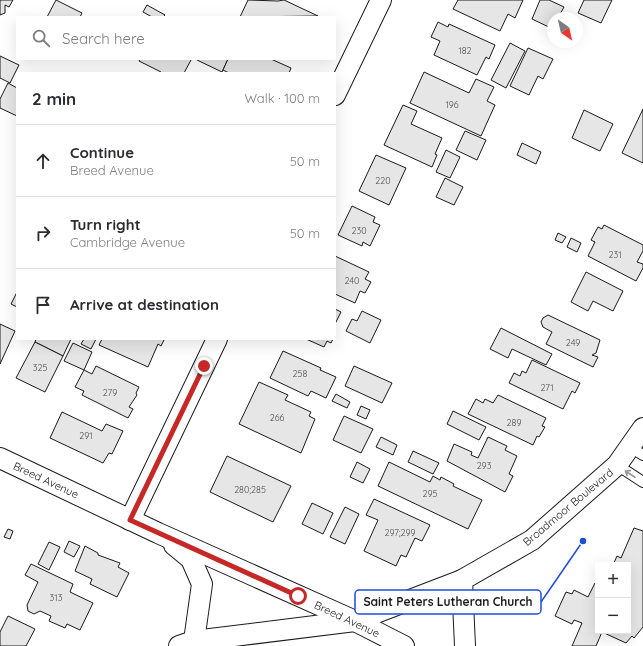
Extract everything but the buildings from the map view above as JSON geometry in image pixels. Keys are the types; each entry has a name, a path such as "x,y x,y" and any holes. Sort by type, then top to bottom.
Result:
{"street":[{"path":"336,93 381,0"},
{"path":"130,520 217,340"},
{"name":"Broadmoor Boulevard","path":"186,644 355,621 462,580 532,540 617,465 636,451 643,428"},
{"name":"Breed Avenue","path":"0,458 158,533 355,621 404,646"},
{"name":"Breed Avenue","path":"158,533 191,559 202,584 186,644"},
{"path":"462,580 466,646"}],"lane":[{"path":"617,465 643,482"}],"place":[{"name":"Saint Peters Lutheran Church","path":"583,541"}],"route":[{"path":"204,366 130,520 298,596"}]}
